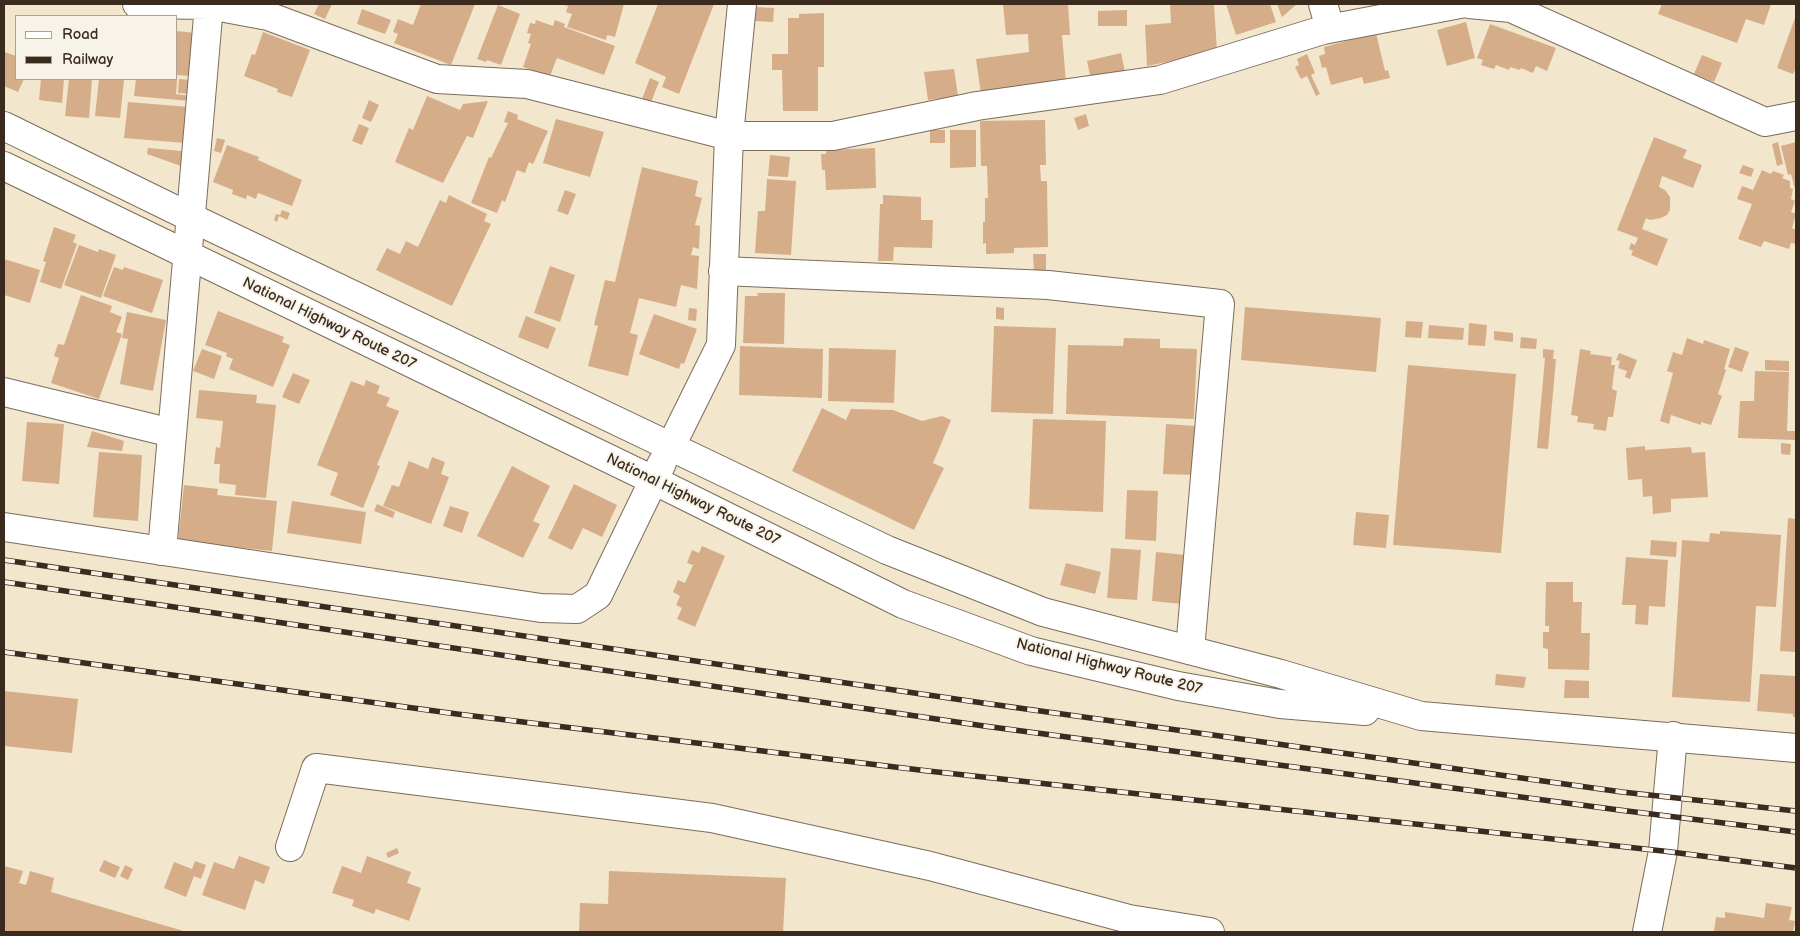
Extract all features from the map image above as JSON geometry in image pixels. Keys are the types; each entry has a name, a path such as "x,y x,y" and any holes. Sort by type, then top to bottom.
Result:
{"street":[{"path":"137,4 210,5 268,16 437,79 528,84 728,136 833,136 977,106 1160,80 1327,16 1460,4"},
{"path":"4,527 541,608 577,609 598,595 720,345 728,136 742,4"},
{"path":"1469,4 1511,8 1765,122 1796,116"},
{"path":"162,551 210,5"},
{"path":"4,126 192,218 888,550 1043,612 1281,674 1422,716 1796,748"},
{"name":"National Highway Route 207","path":"4,166 653,480 903,604 1030,651 1178,686 1280,704 1422,716"},
{"path":"723,271 1048,285 1220,304 1190,650"},
{"path":"4,392 172,433"},
{"path":"1648,932 1663,851 1673,736"},
{"path":"290,848 316,768 712,818 930,866 1129,919 1210,932"}],"building":[{"path":"319,4 332,4 325,19 314,14"},
{"path":"421,4 475,4 451,65 394,43 398,34 393,32 398,19 413,25"},
{"path":"560,4 624,4 615,37 607,35 606,40 567,27 572,14 566,12 568,6"},
{"path":"658,4 714,4 679,94 662,87 666,77 635,63"},
{"path":"1003,4 1068,4 1070,35 1062,35 1066,82 981,94 976,59 1029,52 1028,34 1006,35"},
{"path":"1170,4 1214,4 1217,52 1147,66 1145,25 1171,23"},
{"path":"1226,4 1270,4 1276,22 1236,35"},
{"path":"1277,4 1297,4 1282,17"},
{"path":"1662,4 1771,4 1764,25 1746,19 1737,43 1658,14"},
{"path":"498,5 520,14 501,65 477,59"},
{"path":"756,7 774,8 773,22 755,21"},
{"path":"362,9 391,20 385,34 357,24"},
{"path":"1127,10 1127,26 1098,26 1098,11"},
{"path":"824,13 824,67 818,67 818,111 783,111 782,70 772,70 772,54 788,54 788,18 799,18 799,14"},
{"path":"1796,15 1796,68 1793,74 1777,68"},
{"path":"536,20 553,26 555,20 565,24 564,27 615,46 604,75 557,58 550,76 523,67 531,44 528,43 531,34 527,33 530,23 535,24"},
{"path":"1466,22 1475,58 1447,66 1437,30"},
{"path":"1490,24 1556,48 1547,71 1536,66 1533,73 1521,68 1520,70 1510,67 1509,70 1496,65 1494,69 1481,65 1483,60 1477,58"},
{"path":"178,31 196,33 192,76 178,75"},
{"path":"263,32 310,50 292,97 277,92 278,89 244,76 252,54 255,55"},
{"path":"1376,33 1385,71 1388,70 1390,78 1364,84 1362,77 1331,85 1326,67 1322,68 1319,56 1325,54 1324,47"},
{"path":"5,52 15,56 15,80 24,80 18,92 4,86"},
{"path":"1121,53 1125,72 1091,80 1087,61"},
{"path":"1307,54 1315,73 1311,75 1320,94 1316,96 1307,76 1301,79 1295,67 1299,65 1297,59"},
{"path":"1702,55 1722,63 1714,82 1694,74"},
{"path":"954,69 958,96 928,100 924,72"},
{"path":"650,78 659,82 651,102 642,99"},
{"path":"179,79 192,80 191,94 178,93"},
{"path":"41,80 64,80 62,103 39,100"},
{"path":"69,80 92,80 89,118 65,116"},
{"path":"99,80 124,80 120,118 95,116"},
{"path":"136,80 177,80 176,94 190,96 190,101 134,96"},
{"path":"427,96 460,110 463,104 488,101 473,138 467,136 443,183 395,162 409,128 413,130"},
{"path":"369,100 379,105 371,122 362,118"},
{"path":"128,102 189,107 185,143 124,138"},
{"path":"508,111 518,115 517,119 548,131 533,164 529,162 525,173 517,170 505,202 502,200 497,213 471,203 489,157 491,158 508,123 504,122"},
{"path":"1086,114 1089,126 1078,130 1074,118"},
{"path":"556,119 604,132 590,177 543,163"},
{"path":"1045,120 1046,165 1040,165 1041,181 1047,181 1048,247 1014,248 1014,253 986,254 986,243 983,244 983,222 985,222 985,198 988,198 987,166 981,166 980,121"},
{"path":"359,124 369,128 362,145 352,141"},
{"path":"930,130 945,130 945,143 930,143"},
{"path":"950,130 976,130 976,167 950,168"},
{"path":"1654,137 1687,150 1683,158 1702,165 1693,188 1662,176 1659,187 1665,190 1670,197 1670,210 1667,215 1661,218 1650,220 1646,218 1642,229 1668,239 1657,266 1631,255 1633,251 1629,249 1631,243 1635,245 1638,238 1617,230"},
{"path":"217,138 225,140 221,153 214,151"},
{"path":"1778,142 1783,164 1777,166 1772,144"},
{"path":"1796,142 1796,193 1791,174 1788,175 1781,146"},
{"path":"227,145 259,157 258,160 302,180 292,206 258,193 256,199 247,195 246,199 232,194 233,190 213,182"},
{"path":"148,148 182,151 181,166 147,154"},
{"path":"875,148 876,188 826,190 825,170 822,170 821,154 826,154 826,150"},
{"path":"770,155 790,157 788,177 768,176"},
{"path":"1743,165 1754,169 1751,177 1739,173"},
{"path":"642,167 698,181 695,196 702,198 695,225 700,226 699,249 693,247 691,255 699,256 697,289 681,285 676,307 639,298 630,333 638,335 628,376 588,366 598,326 594,325 605,280 615,282"},
{"path":"1762,170 1771,174 1773,171 1784,175 1782,178 1790,181 1790,188 1793,189 1791,199 1795,201 1791,212 1796,214 1792,228 1796,230 1796,244 1791,243 1789,249 1764,241 1761,247 1738,239 1752,204 1737,199 1742,186 1753,190"},
{"path":"767,179 796,181 791,255 755,253 758,211 765,211"},
{"path":"565,190 576,194 568,215 557,211"},
{"path":"449,195 487,214 484,221 491,224 452,306 376,270 387,248 400,254 406,241 418,247 440,200 446,203"},
{"path":"883,195 921,197 921,220 933,220 932,248 894,247 893,261 878,261 880,204 883,204"},
{"path":"282,210 290,213 287,220 279,216 277,222 274,220 276,214 280,215"},
{"path":"54,227 76,235 73,242 77,244 61,289 40,282 46,262 43,261"},
{"path":"79,245 98,252 99,249 116,255 101,298 64,285"},
{"path":"1033,254 1046,254 1046,272 1034,272"},
{"path":"4,259 40,270 30,303 4,295"},
{"path":"550,266 575,275 560,322 534,313"},
{"path":"114,267 123,270 124,267 163,280 152,313 103,296"},
{"path":"757,293 785,293 784,344 743,343 745,296 758,296"},
{"path":"81,295 112,306 110,312 122,317 116,332 122,334 99,399 51,383 59,358 54,356 58,344 64,345"},
{"path":"996,307 1004,308 1004,320 996,319"},
{"path":"1245,307 1381,318 1376,372 1241,360"},
{"path":"689,308 697,309 696,321 688,320"},
{"path":"218,311 284,337 282,342 290,345 273,387 229,369 233,359 226,356 227,353 205,345"},
{"path":"127,312 166,320 153,391 120,384 128,339 122,338"},
{"path":"654,314 697,329 684,364 681,363 679,369 639,354"},
{"path":"526,316 556,328 548,349 518,337"},
{"path":"1406,321 1423,322 1421,338 1405,337"},
{"path":"1469,323 1487,325 1485,346 1468,345"},
{"path":"1429,325 1464,328 1463,340 1428,338"},
{"path":"994,326 1056,328 1053,414 991,412"},
{"path":"1494,331 1513,333 1513,342 1494,340"},
{"path":"1521,337 1537,339 1536,349 1520,348"},
{"path":"1124,338 1160,339 1160,348 1197,349 1194,419 1066,414 1068,345 1123,346"},
{"path":"1687,338 1703,344 1704,340 1730,349 1724,369 1726,370 1718,394 1722,396 1711,425 1701,422 1701,425 1671,415 1669,424 1660,421 1673,373 1667,371 1673,352 1682,355"},
{"path":"740,346 823,349 822,398 739,395"},
{"path":"1735,347 1749,352 1742,372 1728,367"},
{"path":"829,348 896,350 894,403 828,401"},
{"path":"202,349 222,356 214,379 193,371"},
{"path":"1543,349 1554,350 1553,359 1556,359 1548,449 1537,448 1545,358 1543,358"},
{"path":"1580,349 1591,351 1590,354 1612,357 1611,365 1615,365 1612,389 1617,391 1613,417 1608,417 1606,431 1593,429 1594,424 1577,422 1578,416 1571,415"},
{"path":"1619,353 1637,360 1630,379 1625,377 1627,371 1618,368 1620,361 1616,360"},
{"path":"1765,360 1789,361 1789,371 1765,370"},
{"path":"1408,365 1516,374 1501,553 1393,545"},
{"path":"1755,371 1789,372 1787,431 1796,431 1796,440 1738,438 1740,401 1754,401"},
{"path":"293,373 310,380 299,404 282,397"},
{"path":"366,380 380,386 377,393 390,398 386,406 399,411 377,465 380,466 363,508 330,495 338,473 317,465 351,381 364,386"},
{"path":"199,390 257,395 256,403 276,405 266,498 235,495 236,485 219,483 220,464 214,464 216,447 220,448 223,421 196,418"},
{"path":"822,408 846,420 851,409 893,410 922,421 942,416 951,420 933,463 944,468 914,530 792,471"},
{"path":"1033,419 1106,421 1103,512 1029,509"},
{"path":"27,422 64,424 59,484 22,481"},
{"path":"1166,424 1196,426 1194,475 1163,474"},
{"path":"92,431 124,441 122,451 87,447"},
{"path":"1781,443 1791,444 1790,455 1781,454"},
{"path":"1645,446 1645,450 1691,447 1692,453 1705,452 1708,497 1671,499 1671,512 1653,514 1652,496 1643,497 1642,479 1628,480 1626,448"},
{"path":"99,452 142,455 138,521 93,517"},
{"path":"432,457 445,462 441,474 449,477 431,524 383,506 392,485 399,487 409,461 428,469"},
{"path":"512,466 550,486 533,521 540,524 523,558 477,536"},
{"path":"574,484 617,505 602,537 583,528 572,550 548,538"},
{"path":"184,485 218,489 217,495 277,501 272,551 178,541"},
{"path":"1127,490 1158,491 1156,541 1125,539"},
{"path":"292,501 366,512 361,544 287,533"},
{"path":"377,504 395,512 393,518 374,511"},
{"path":"450,506 469,512 462,533 443,526"},
{"path":"1356,512 1389,515 1386,548 1353,545"},
{"path":"1788,518 1796,519 1796,652 1780,651"},
{"path":"1720,531 1781,535 1776,607 1756,606 1750,702 1672,697 1682,540 1709,542 1710,533 1720,534"},
{"path":"1651,540 1677,542 1676,557 1650,555"},
{"path":"702,546 725,556 695,627 677,619 682,608 676,605 680,596 673,592 678,580 685,583 693,565 687,563 692,550 699,553"},
{"path":"1111,548 1141,550 1137,600 1107,598"},
{"path":"1156,552 1186,555 1182,604 1152,601"},
{"path":"1626,557 1668,560 1665,607 1649,606 1648,625 1635,624 1636,605 1622,605"},
{"path":"1066,563 1101,572 1095,594 1060,585"},
{"path":"1546,582 1573,582 1573,602 1582,602 1581,633 1590,633 1589,670 1548,669 1548,649 1543,648 1543,632 1549,632 1549,626 1545,626"},
{"path":"1496,674 1526,677 1524,688 1495,685"},
{"path":"1760,674 1796,676 1796,717 1793,717 1793,714 1757,711"},
{"path":"1565,680 1589,681 1589,698 1564,698"},
{"path":"4,691 78,699 72,753 4,746"},
{"path":"397,848 399,853 388,858 386,853"},
{"path":"239,856 270,867 264,884 255,880 245,910 202,895 214,862 234,869"},
{"path":"367,856 411,872 407,883 421,888 409,921 376,909 374,914 352,906 354,900 332,893 342,866 361,873"},
{"path":"104,860 120,867 115,878 99,871"},
{"path":"195,861 206,865 201,879 194,876 186,897 164,888 174,862 192,869"},
{"path":"125,865 133,869 128,880 120,876"},
{"path":"4,866 23,871 19,883 26,885 30,871 54,878 51,892 187,932 4,932"},
{"path":"609,871 786,878 783,932 579,932 580,903 608,904"},
{"path":"1766,903 1792,907 1789,920 1795,921 1793,932 1714,932 1716,917 1725,918 1725,912 1764,918"}],"railway":[{"path":"4,560 983,703 1622,792 1796,811"},
{"path":"4,582 984,726 1796,832"},
{"path":"4,652 457,714 928,771 1663,851 1796,868"}]}
